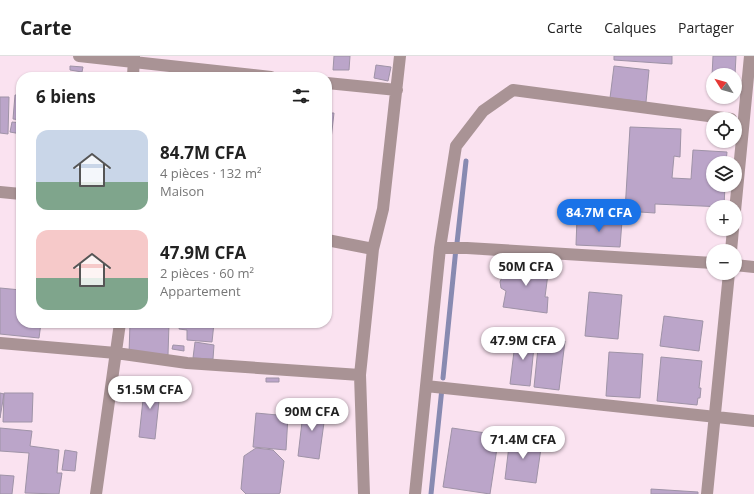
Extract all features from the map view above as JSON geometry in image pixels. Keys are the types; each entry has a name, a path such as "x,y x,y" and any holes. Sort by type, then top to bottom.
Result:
{"street":[{"path":"79,56 134,59 233,72"},
{"path":"364,494 360,375 373,249 384,209 400,56"},
{"path":"736,200 750,56"},
{"path":"133,72 134,59"},
{"path":"332,84 397,90"},
{"path":"415,494 440,248 456,146 483,111 513,90 706,116"},
{"path":"0,192 16,194"},
{"path":"332,241 373,249"},
{"path":"440,248 467,248 706,263"},
{"path":"742,266 754,267"},
{"path":"707,494 728,280"},
{"path":"96,494 119,328"},
{"path":"0,343 116,353 187,363 360,375"},
{"path":"426,386 754,421"}],"building":[{"path":"334,56 350,56 349,70 333,70"},
{"path":"614,56 672,56 672,64 614,60"},
{"path":"713,56 736,56 735,68 712,68"},
{"path":"376,65 391,67 388,81 374,78"},
{"path":"70,66 83,67 82,72 70,70"},
{"path":"614,66 649,70 646,102 610,98"},
{"path":"15,95 16,95 16,119 13,119"},
{"path":"0,97 9,97 8,134 0,133"},
{"path":"332,113 334,113 332,131"},
{"path":"12,122 16,122 16,133 10,132"},
{"path":"630,127 681,129 680,157 674,156 672,178 691,179 693,150 727,152 727,156 706,156 706,192 725,192 724,200 706,200 706,206 655,204 655,213 625,211"},
{"path":"577,218 622,221 620,247 576,245"},
{"path":"509,261 549,266 545,297 548,297 547,313 503,307 506,291 501,288 500,282 502,277 507,275"},
{"path":"0,288 16,290 16,328 40,328 39,338 0,334"},
{"path":"589,292 622,295 618,339 585,336"},
{"path":"664,316 703,321 699,351 660,346"},
{"path":"130,328 169,328 168,355 129,354"},
{"path":"213,328 212,342 187,340 187,330 179,329"},
{"path":"516,335 535,337 530,386 510,384"},
{"path":"539,338 565,341 559,390 534,387"},
{"path":"195,342 214,345 213,359 193,358"},
{"path":"173,345 184,346 184,351 172,349"},
{"path":"609,352 643,354 640,398 606,396"},
{"path":"661,357 702,361 699,388 701,388 700,398 698,398 697,405 657,401"},
{"path":"266,378 279,378 279,382 266,382"},
{"path":"145,381 161,382 155,439 139,437"},
{"path":"0,393 4,394 0,418"},
{"path":"4,393 33,393 32,422 3,422"},
{"path":"304,405 326,408 319,459 298,456"},
{"path":"256,413 288,416 286,450 253,447"},
{"path":"0,428 32,431 30,446 59,450 57,473 62,473 59,494 25,493 29,453 0,451"},
{"path":"452,428 499,435 490,494 443,487"},
{"path":"510,437 542,441 536,483 505,479"},
{"path":"256,448 273,450 284,461 280,493 246,494 241,489 244,456"},
{"path":"65,450 77,452 75,471 62,470"},
{"path":"0,475 14,476 12,494 0,494"},
{"path":"651,489 698,492 698,494 651,494"}],"waterway":[{"path":"457,243 466,161"},
{"path":"443,378 456,248"},
{"path":"431,494 442,388"}]}
